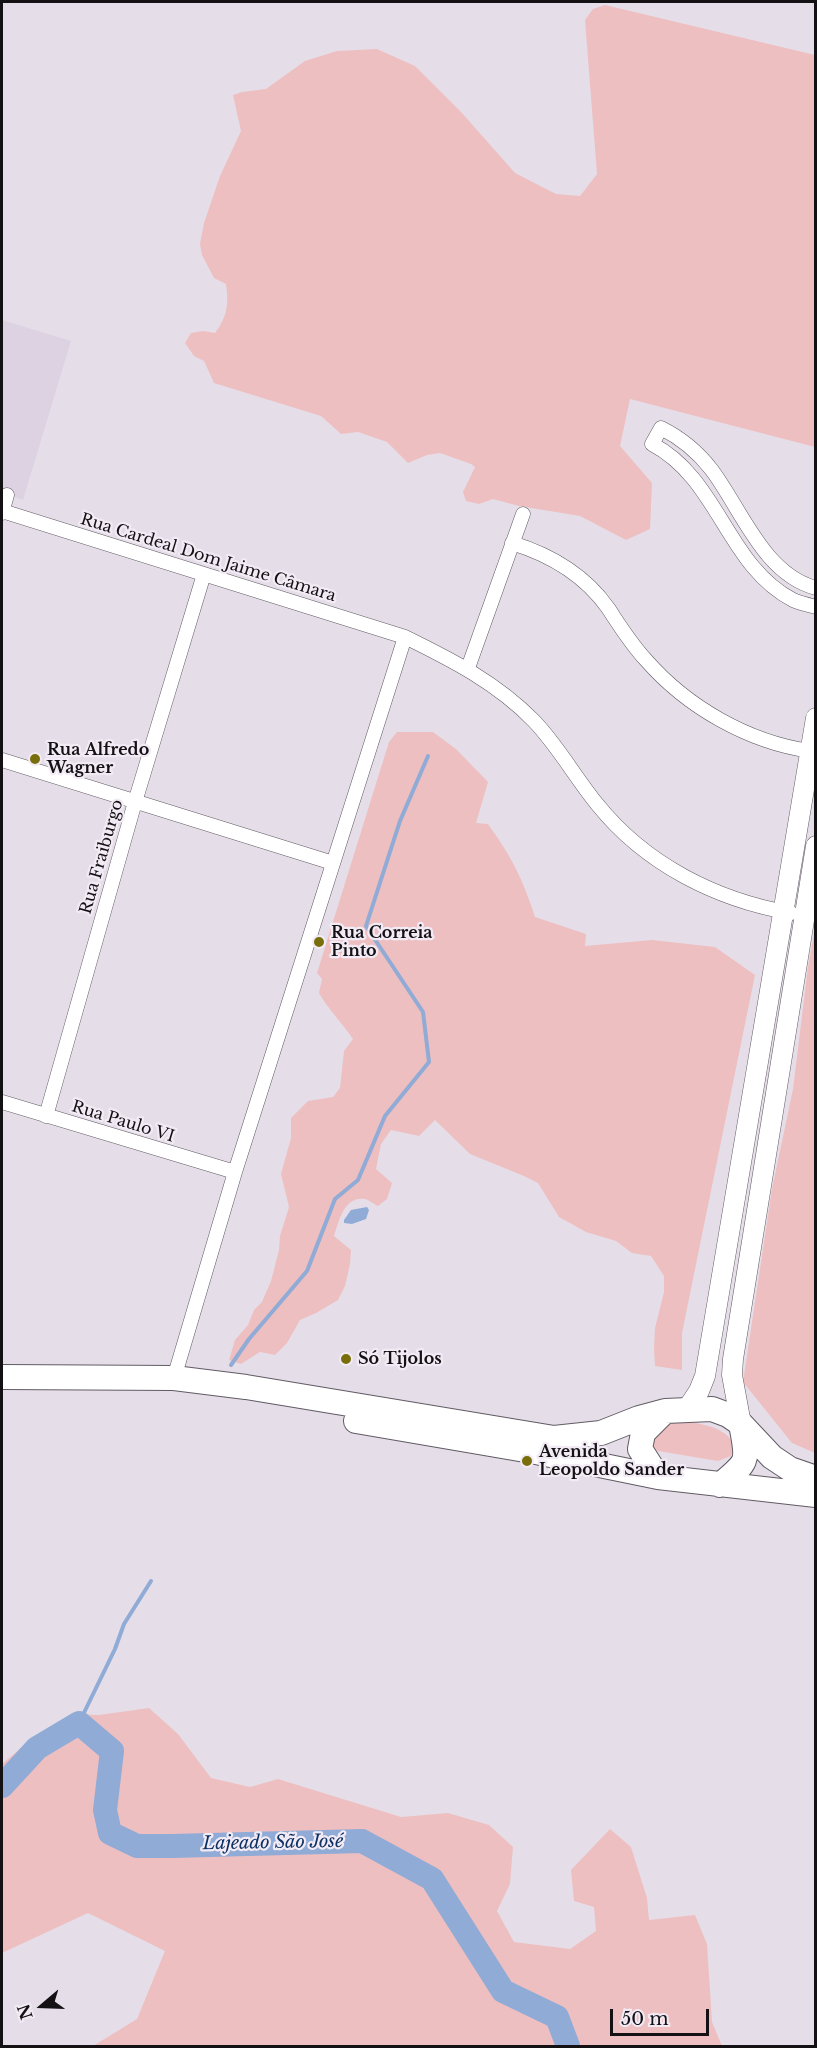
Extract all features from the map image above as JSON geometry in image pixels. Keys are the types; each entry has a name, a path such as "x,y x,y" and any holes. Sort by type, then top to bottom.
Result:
{"highway":[{"path":"2,1377 174,1378 246,1387 554,1438 601,1434 639,1418 676,1410 712,1409 728,1415 741,1424 772,1457 790,1469 816,1478"},
{"path":"2,1390 167,1392 229,1399 531,1451 658,1477 816,1495"},
{"path":"658,1477 640,1449 643,1433 676,1410"},
{"path":"720,1485 742,1467 745,1459 741,1424"}],"street":[{"path":"816,588 804,585 771,557 752,534 720,482 702,458 682,440 661,428 652,444 671,455 693,476 737,544 758,570 794,600 816,607"},
{"path":"2,512 7,495"},
{"name":"Rua Cardeal Dom Jaime Câmara","path":"2,512 405,637 468,668 502,692 534,721 562,753 598,806 644,850 696,884 770,910 804,916"},
{"path":"468,668 523,514"},
{"path":"512,543 554,559 582,579 600,598 647,662 693,702 746,732 794,749 810,751"},
{"name":"Rua Fraiburgo","path":"46,1116 135,802 204,574"},
{"path":"174,1378 235,1172 405,637"},
{"path":"676,1410 699,1391 705,1376 816,718"},
{"path":"2,760 333,863"},
{"path":"741,1424 732,1375 733,1359 816,846"},
{"name":"Rua Paulo VI","path":"2,1102 235,1172"}],"shaded area":[{"path":"605,5 815,55 815,447 630,399 620,446 652,483 650,529 626,540 580,516 519,506 493,499 479,504 466,501 463,492 475,467 471,464 440,453 427,455 408,463 387,442 358,432 341,434 321,416 214,383 204,361 194,356 185,343 191,333 203,331 215,333 226,310 226,284 214,278 202,255 200,244 204,223 220,176 241,131 233,95 266,89 305,61 337,51 377,49 415,66 462,113 515,173 556,194 580,196 597,174 585,20 593,9"},
{"path":"2,320 71,341 23,500 2,493"},
{"path":"397,732 433,732 456,749 488,782 476,823 488,824 503,847 516,868 535,917 586,934 585,946 652,940 715,947 755,975 682,1333 682,1370 655,1366 655,1328 664,1292 664,1276 651,1256 632,1253 616,1241 586,1232 559,1217 538,1183 470,1154 435,1120 419,1136 391,1130 381,1144 376,1169 392,1183 387,1199 378,1206 367,1200 358,1199 347,1205 334,1236 351,1250 345,1286 338,1300 300,1320 287,1343 275,1355 260,1352 241,1364 229,1360 235,1340 248,1325 254,1310 262,1302 271,1281 279,1250 280,1236 289,1207 281,1174 291,1138 291,1118 308,1101 333,1097 340,1088 344,1051 353,1039 319,993 322,979 317,973 389,742"},
{"path":"815,928 815,1453 792,1443 743,1382 772,1189 793,1089"},
{"path":"670,1421 701,1424 723,1432 730,1438 733,1446 731,1456 718,1461 658,1451 652,1447 654,1436"},
{"path":"149,1708 178,1734 211,1778 250,1787 278,1779 401,1817 448,1813 489,1825 513,1847 510,1884 497,1911 514,1942 570,1949 596,1931 594,1907 574,1901 571,1870 610,1829 631,1847 647,1898 649,1920 695,1915 707,1944 712,2022 722,2046 93,2046 137,2019 165,1951 88,1913 2,1953 2,1764 34,1737 72,1714 99,1715"}],"water":[{"path":"367,1207 369,1210 366,1219 352,1224 344,1223 351,1210"}],"waterway":[{"path":"231,1365 249,1339 307,1271 335,1199 358,1180 385,1116 429,1062 423,1012 366,926 400,821 428,756"},
{"path":"79,1723 115,1649 124,1624 151,1581"},
{"name":"Lajeado São José","path":"2,1786 37,1748 79,1723 112,1751 105,1810 110,1833 137,1846 362,1841 432,1879 503,1991 557,2017 568,2046"}],"place":[{"name":"Rua Alfredo Wagner","path":"35,759"},
{"name":"Rua Correia Pinto","path":"319,942"},
{"name":"Só Tijolos","path":"346,1359"},
{"name":"Avenida Leopoldo Sander","path":"527,1461"}]}
